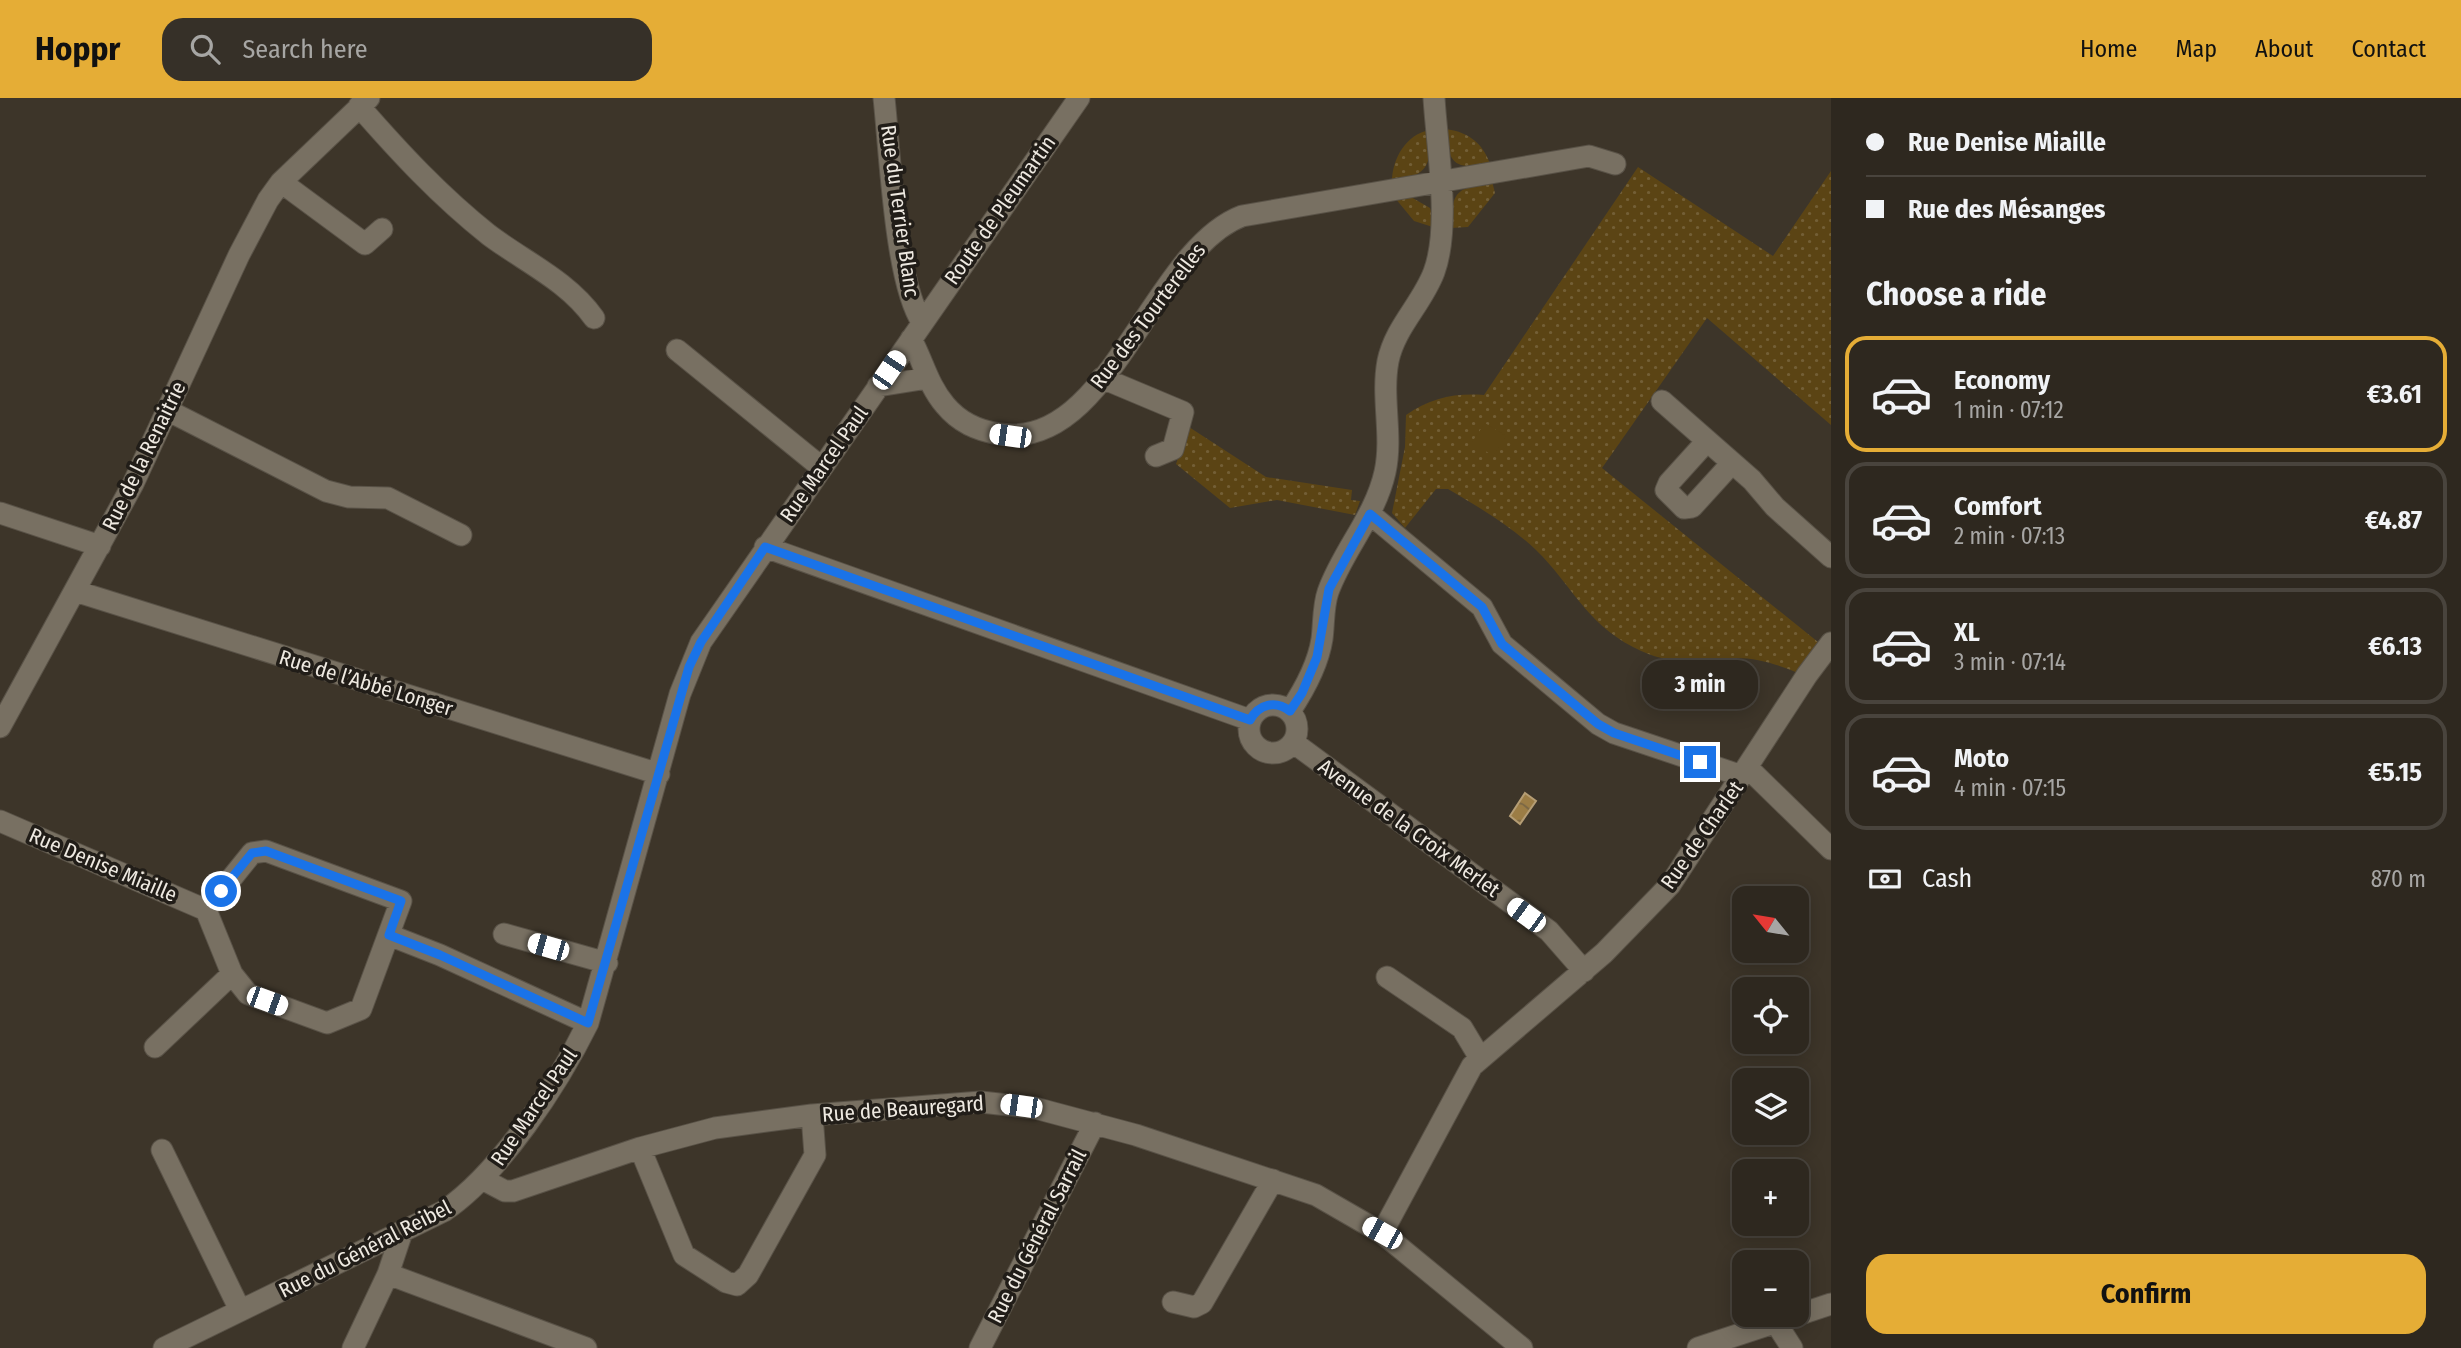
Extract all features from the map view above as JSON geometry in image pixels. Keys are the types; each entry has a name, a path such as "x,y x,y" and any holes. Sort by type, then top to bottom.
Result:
{"street":[{"name":"Rue du Terrier Blanc","path":"884,98 905,277 917,330"},
{"name":"Route de Pleumartin","path":"917,330 1079,98"},
{"path":"1290,711 1302,693 1317,657 1329,589 1370,514 1381,488 1387,458 1386,383 1389,358 1400,329 1434,273 1439,252 1442,232 1434,98"},
{"path":"364,102 426,182 490,236 579,298 594,318"},
{"name":"Rue de la Renaitrie","path":"0,727 100,546 239,255 281,182 364,102"},
{"name":"Rue des Tourterelles","path":"917,330 928,378 944,404 965,422 990,433 1023,436 1053,426 1069,416 1102,378 1200,246 1228,222 1439,181 1589,156 1615,164"},
{"path":"281,182 365,244 382,229"},
{"name":"Rue Marcel Paul","path":"484,1180 569,1060 588,1023 607,963 680,694 701,642 917,330"},
{"path":"677,350 821,467"},
{"path":"878,386 928,378"},
{"path":"1102,378 1183,412 1172,449 1156,456"},
{"path":"1662,401 1831,557"},
{"path":"167,410 326,491 349,497 388,498 461,536"},
{"path":"1707,441 1667,486 1667,493 1684,508 1692,507 1732,463"},
{"path":"0,513 100,546"},
{"path":"1370,514 1482,607 1502,644 1598,724 1614,733 1745,772 1831,849"},
{"path":"765,547 1250,720"},
{"name":"Rue de l’Abbé Longer","path":"75,591 659,774"},
{"name":"Rue de Charlet","path":"1382,1233 1460,1083 1480,1058 1584,971 1678,875 1807,675 1831,643"},
{"path":"1268,705 1282,706 1290,711 1298,727 1294,743 1280,753 1264,752 1252,741 1250,720 1259,709 1268,705"},
{"name":"Avenue de la Croix Merlet","path":"1294,743 1549,931 1584,971"},
{"name":"Rue Denise Miaille","path":"0,821 206,910"},
{"path":"266,851 401,901 361,1009 327,1023 248,994 232,974 206,910 252,853 266,851"},
{"path":"504,934 607,963"},
{"path":"389,935 440,955 588,1023"},
{"path":"155,1047 232,974"},
{"path":"1387,977 1462,1028 1480,1058"},
{"name":"Rue de Beauregard","path":"484,1180 505,1191 513,1191 640,1148 715,1128 812,1115 981,1102 1035,1108 1095,1123 1316,1195 1382,1233 1522,1348"},
{"path":"640,1148 684,1255 726,1282 737,1285 748,1275 816,1155 812,1115"},
{"name":"Rue du Général Sarrail","path":"980,1348 1095,1123"},
{"path":"162,1150 240,1310"},
{"name":"Rue du Général Reibel","path":"164,1348 444,1211 484,1180"},
{"path":"1173,1303 1194,1307 1202,1303 1273,1180"},
{"path":"353,1348 388,1274 402,1232"},
{"path":"388,1274 586,1348"},
{"path":"1809,1312 1831,1304"},
{"path":"1698,1348 1764,1327"},
{"path":"1779,1327 1792,1348"}],"shaded area":[{"path":"1443,129 1459,132 1472,139 1483,149 1490,164 1468,166 1455,162 1448,150"},
{"path":"1430,130 1430,152 1425,167 1414,176 1392,182 1398,156 1407,142 1421,132"},
{"path":"1638,167 1773,256 1831,171 1831,425 1707,318 1602,468 1818,642 1798,673 1768,662 1744,658 1672,660 1647,654 1633,647 1591,615 1549,563 1526,541 1494,517 1448,489 1436,489 1405,528 1392,513 1405,447 1406,415 1443,398 1484,395"},
{"path":"1492,181 1495,193 1468,227 1450,228 1453,205 1459,193"},
{"path":"1411,197 1430,208 1436,228 1414,221 1395,198"},
{"path":"1485,423 1506,436 1493,456 1472,442"},
{"path":"1189,427 1266,477 1352,490 1351,500 1360,501 1355,515 1277,500 1230,508 1176,464"}],"water":[{"path":"1525,793 1536,801 1520,824 1510,816"}],"route":[{"path":"221,891 252,853 266,851 401,901 389,935 440,955 574,1019 588,1023 689,667 701,642 765,547 1250,720 1259,709 1268,705 1282,706 1290,711 1302,693 1319,652 1329,589 1370,514 1482,607 1502,644 1598,724 1614,733 1700,762"}]}
